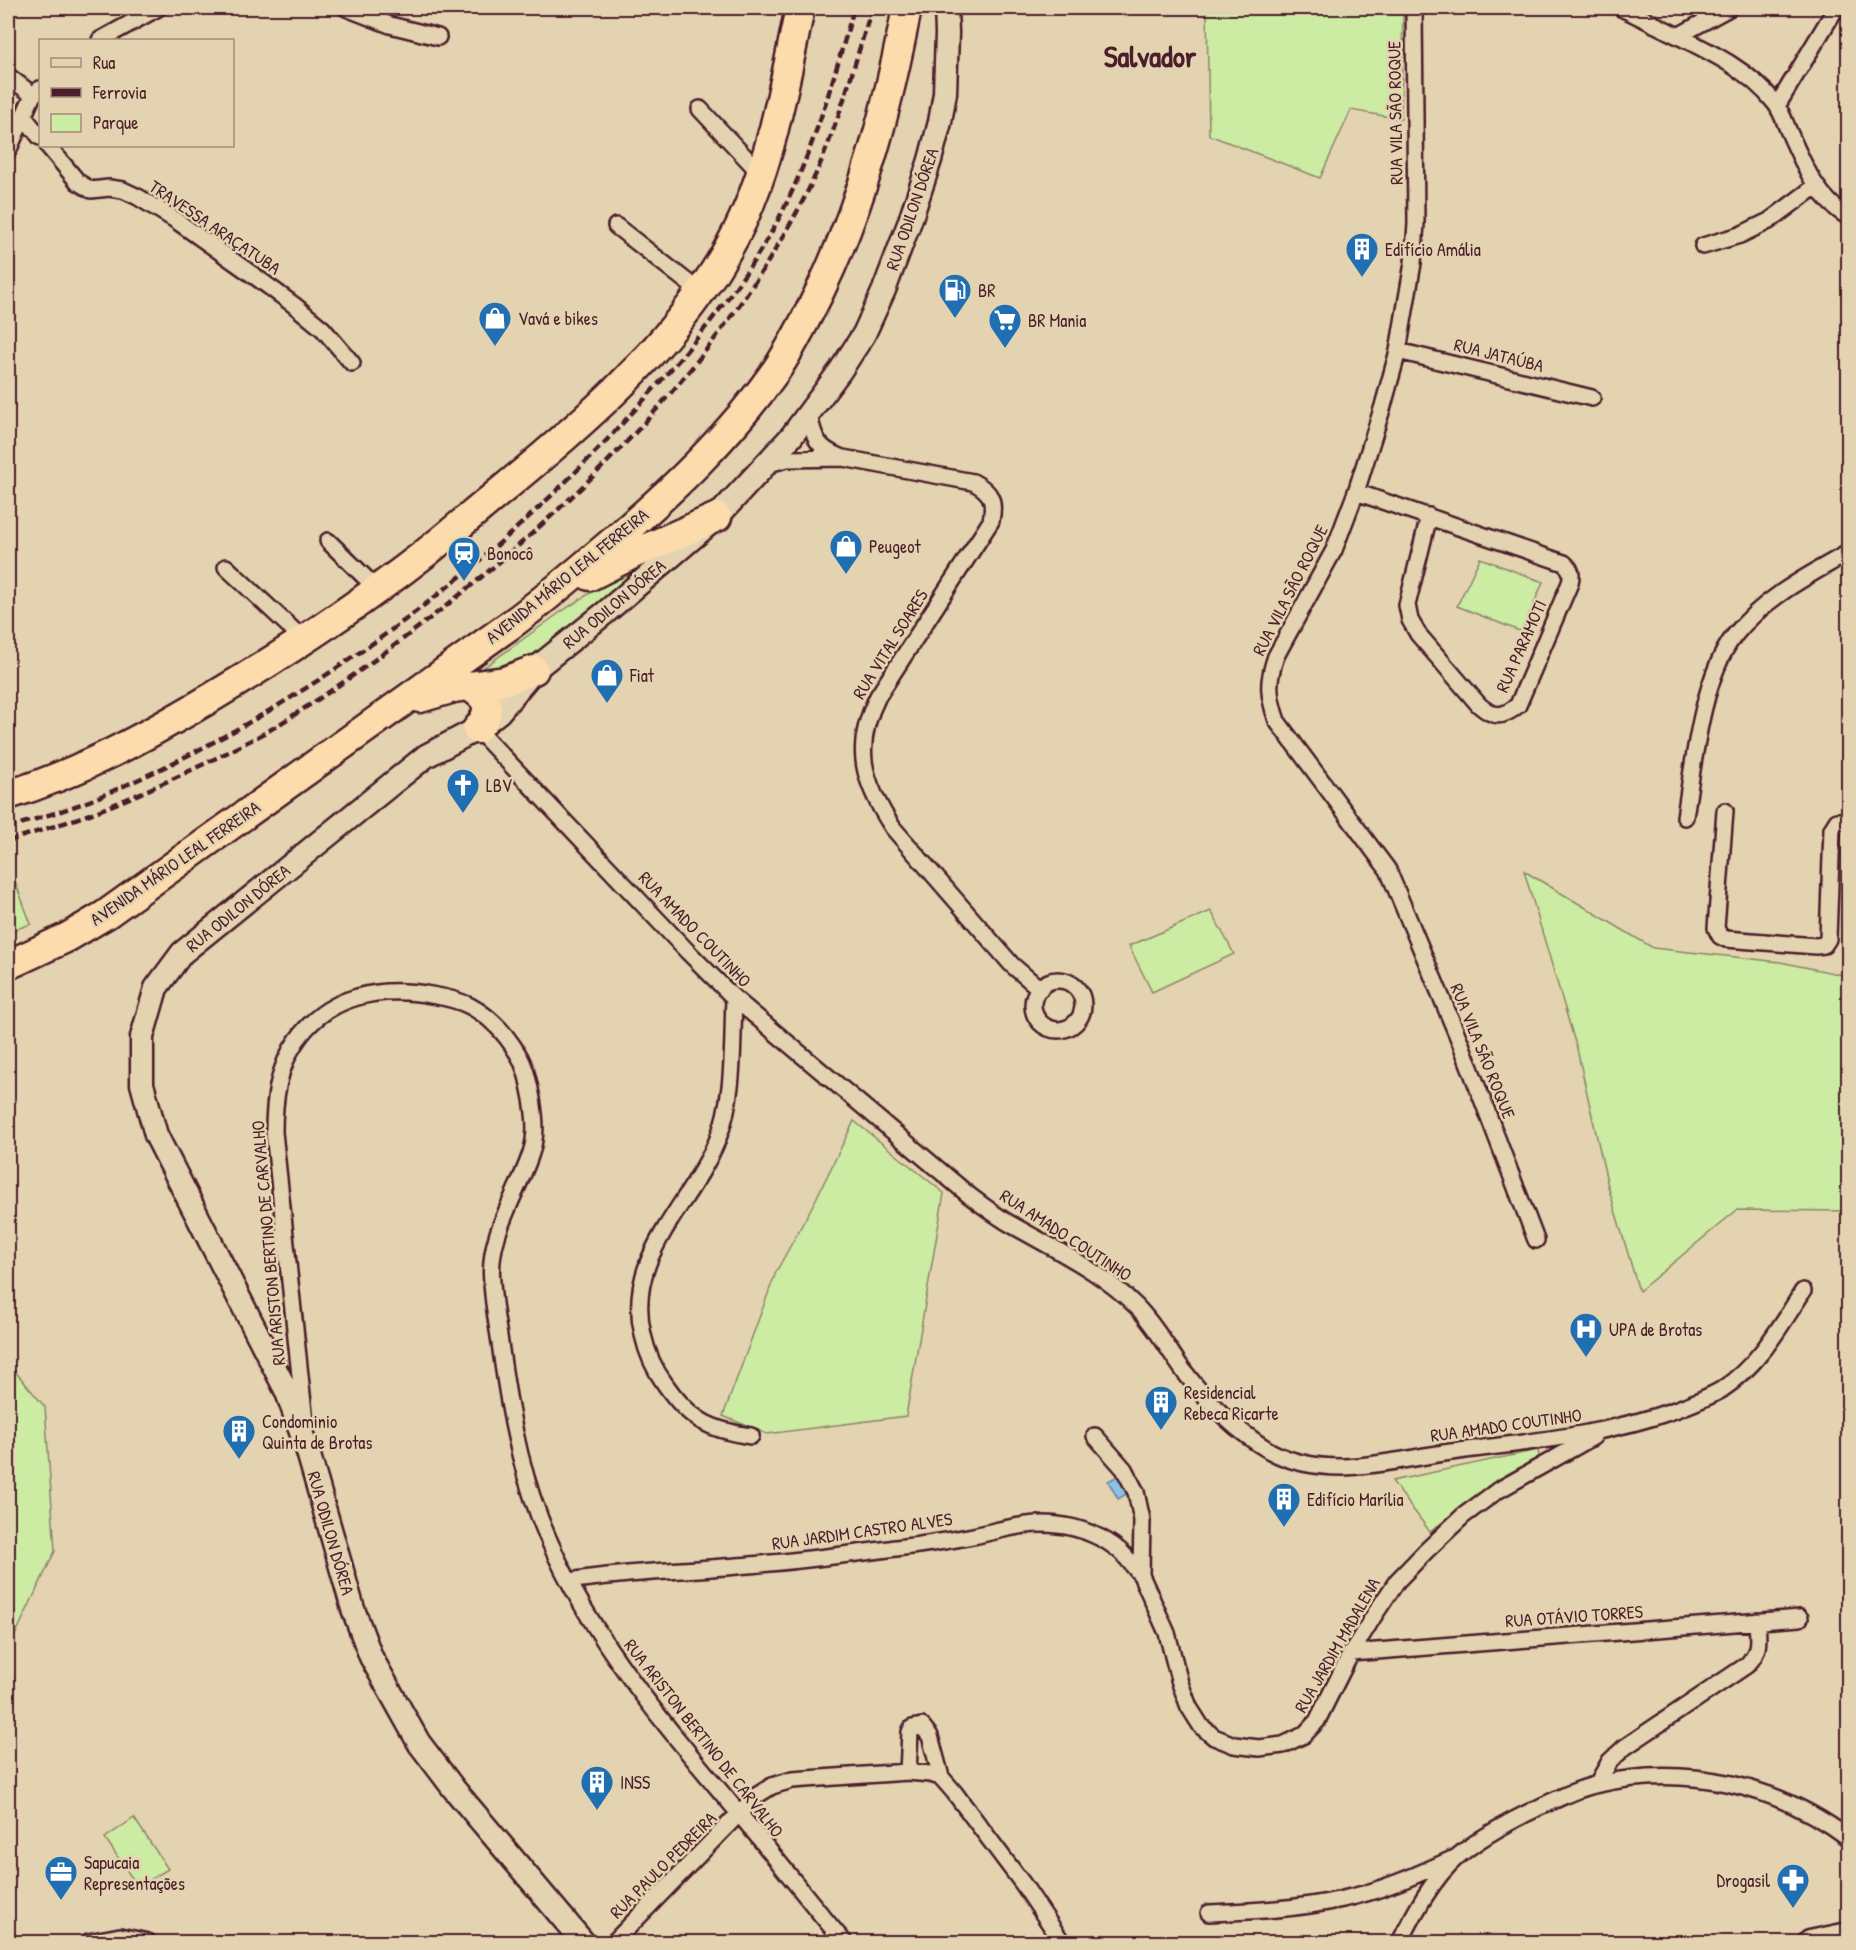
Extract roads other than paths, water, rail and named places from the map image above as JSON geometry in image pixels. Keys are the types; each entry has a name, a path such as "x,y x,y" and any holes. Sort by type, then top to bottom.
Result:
{"highway":[{"path":"8,795 34,787 118,750 202,703 304,640 424,555 590,415 661,342 700,292 725,254 743,220 774,127 800,8"},
{"name":"AVENIDA MÁRIO LEAL FERREIRA","path":"8,965 68,937 105,915 545,599 653,507 710,451 747,409 778,368 805,322 851,220 872,159 888,98 907,8"},
{"path":"545,599 631,555 717,517"},
{"path":"400,704 467,686 505,681 534,670"},
{"path":"467,686 484,697 486,704 485,717 477,729"}],"street":[{"path":"102,39 158,8"},
{"path":"346,8 390,25 438,37"},
{"path":"789,8 793,42"},
{"name":"RUA ODILON DÓREA","path":"583,1942 454,1789 419,1743 371,1657 353,1609 308,1452 287,1392 156,1135 142,1084 142,1036 156,988 182,953 426,756 477,729 499,712 534,670 717,517 768,464 809,415 864,334 885,290 910,221 930,160 945,93 946,8"},
{"name":"RUA VILA SÃO ROQUE","path":"1414,8 1416,224 1413,263 1398,351 1356,492 1334,550 1276,656 1269,679 1270,703 1277,722 1388,870 1461,1044 1536,1240"},
{"path":"1621,8 1744,72 1761,86 1777,106 1808,175 1836,209 1848,217"},
{"path":"1678,36 1729,8"},
{"path":"1777,106 1836,8"},
{"path":"8,76 37,92 8,151"},
{"path":"700,109 760,173"},
{"path":"24,117 39,136"},
{"name":"TRAVESSA ARAÇATUBA","path":"49,147 78,182 91,190 109,188 123,190 138,197 174,219 260,280 323,329 352,363"},
{"path":"1703,246 1740,235 1769,221 1816,186"},
{"path":"616,226 700,292"},
{"name":"RUA JATAÚBA","path":"1398,351 1592,398"},
{"name":"RUA VITAL SOARES","path":"809,415 819,445 829,453 843,458 973,482 985,488 992,499 991,521 868,716 863,739 864,761 868,783 893,828 1011,964 1040,989"},
{"name":"RUA VITAL SOARES","path":"768,464 787,459 843,458"},
{"name":"RUA PARAMOTI","path":"1356,492 1429,516 1564,563 1569,568 1572,574 1570,584 1518,705 1509,712 1499,715 1488,712 1418,634 1410,620 1407,605 1429,516"},
{"path":"328,541 377,589"},
{"path":"1685,817 1696,747 1708,692 1720,659 1734,637 1761,608 1790,587 1848,553"},
{"path":"226,567 304,640"},
{"name":"RUA AMADO COUTINHO","path":"477,729 734,998 970,1196 1004,1220 1109,1283 1136,1306 1156,1329 1183,1370 1208,1400 1238,1429 1271,1452 1301,1464 1340,1467 1383,1464 1436,1454 1604,1431 1642,1422 1692,1404 1721,1389 1754,1362 1803,1291"},
{"path":"1725,811 1716,928 1720,936 1726,939 1824,945 1828,939 1832,829 1837,821 1848,821"},
{"name":"RUA ARISTON BERTINO DE CARVALHO","path":"308,1452 274,1132 276,1096 284,1065 297,1040 311,1025 332,1008 355,996 383,991 411,991 444,997 469,1005 490,1020 505,1035 520,1058 527,1075 535,1113 531,1153 498,1232 492,1259 491,1279 507,1393 524,1469 539,1515 554,1551 587,1615 607,1647 652,1708 740,1814 803,1895 844,1942"},
{"path":"734,998 727,1107 717,1141 701,1173 654,1248 644,1272 638,1297 639,1322 646,1350 660,1377 677,1402 700,1422 725,1432 751,1436"},
{"name":"RUA JARDIM MADALENA","path":"1095,1436 1124,1469 1136,1492 1142,1520 1141,1575 1167,1633 1189,1707 1201,1726 1214,1737 1234,1745 1259,1748 1283,1744 1304,1736 1317,1721 1351,1653 1397,1581 1463,1516 1497,1491 1604,1431"},
{"name":"RUA JARDIM CASTRO ALVES","path":"570,1581 636,1572 737,1567 913,1546 1035,1523 1082,1530 1101,1539 1120,1551 1141,1575"},
{"name":"RUA OTÁVIO TORRES","path":"1351,1653 1800,1618"},
{"path":"1597,1784 1610,1761 1625,1747 1747,1665 1755,1656 1758,1646 1757,1621"},
{"path":"908,1772 910,1732 912,1728 922,1726 930,1736 941,1778 1009,1866 1062,1942"},
{"name":"RUA PAULO PEDREIRA","path":"614,1942 756,1796 772,1786 792,1780 908,1772 930,1774 941,1778"},
{"path":"1400,1942 1430,1888 1458,1857 1488,1835 1524,1814 1597,1784 1631,1778 1659,1777 1699,1778 1740,1785 1815,1816 1848,1839"},
{"path":"1209,1913 1303,1906 1344,1899 1401,1881 1458,1857"},
{"path":"1810,1942 1848,1934"},
{"path":"88,1942 120,1936 148,1942"}],"water":[{"path":"1118,1476 1128,1493 1118,1499 1108,1481"}],"railway":[{"path":"8,828 90,801 174,762 245,725 313,683 380,638 443,590 505,539 563,484 619,427 678,361 715,316 765,243 806,158 854,8"},
{"path":"8,841 79,818 119,802 202,765 273,728 353,675 425,622 472,585 566,502 611,458 695,364 733,314 768,262 799,208 822,160 872,8"}],"place":[{"name":"Edifício Amália","path":"1362,278"},
{"name":"BR","path":"955,319"},
{"name":"Vavá e bikes","path":"495,347"},
{"name":"BR Mania","path":"1005,349"},
{"name":"Peugeot","path":"846,575"},
{"name":"Bonocô","path":"464,582"},
{"name":"Fiat","path":"607,704"},
{"name":"LBV","path":"463,814"},
{"name":"UPA de Brotas","path":"1586,1358"},
{"name":"Residencial Rebeca Ricarte","path":"1161,1431"},
{"name":"Condominio Quinta de Brotas","path":"239,1460"},
{"name":"Edifício Marília","path":"1284,1528"},
{"name":"INSS","path":"597,1811"},
{"name":"Sapucaia Representações","path":"61,1901"},
{"name":"Drogasil","path":"1793,1909"}],"district":[{"name":"Salvador","path":"1150,56"}]}
